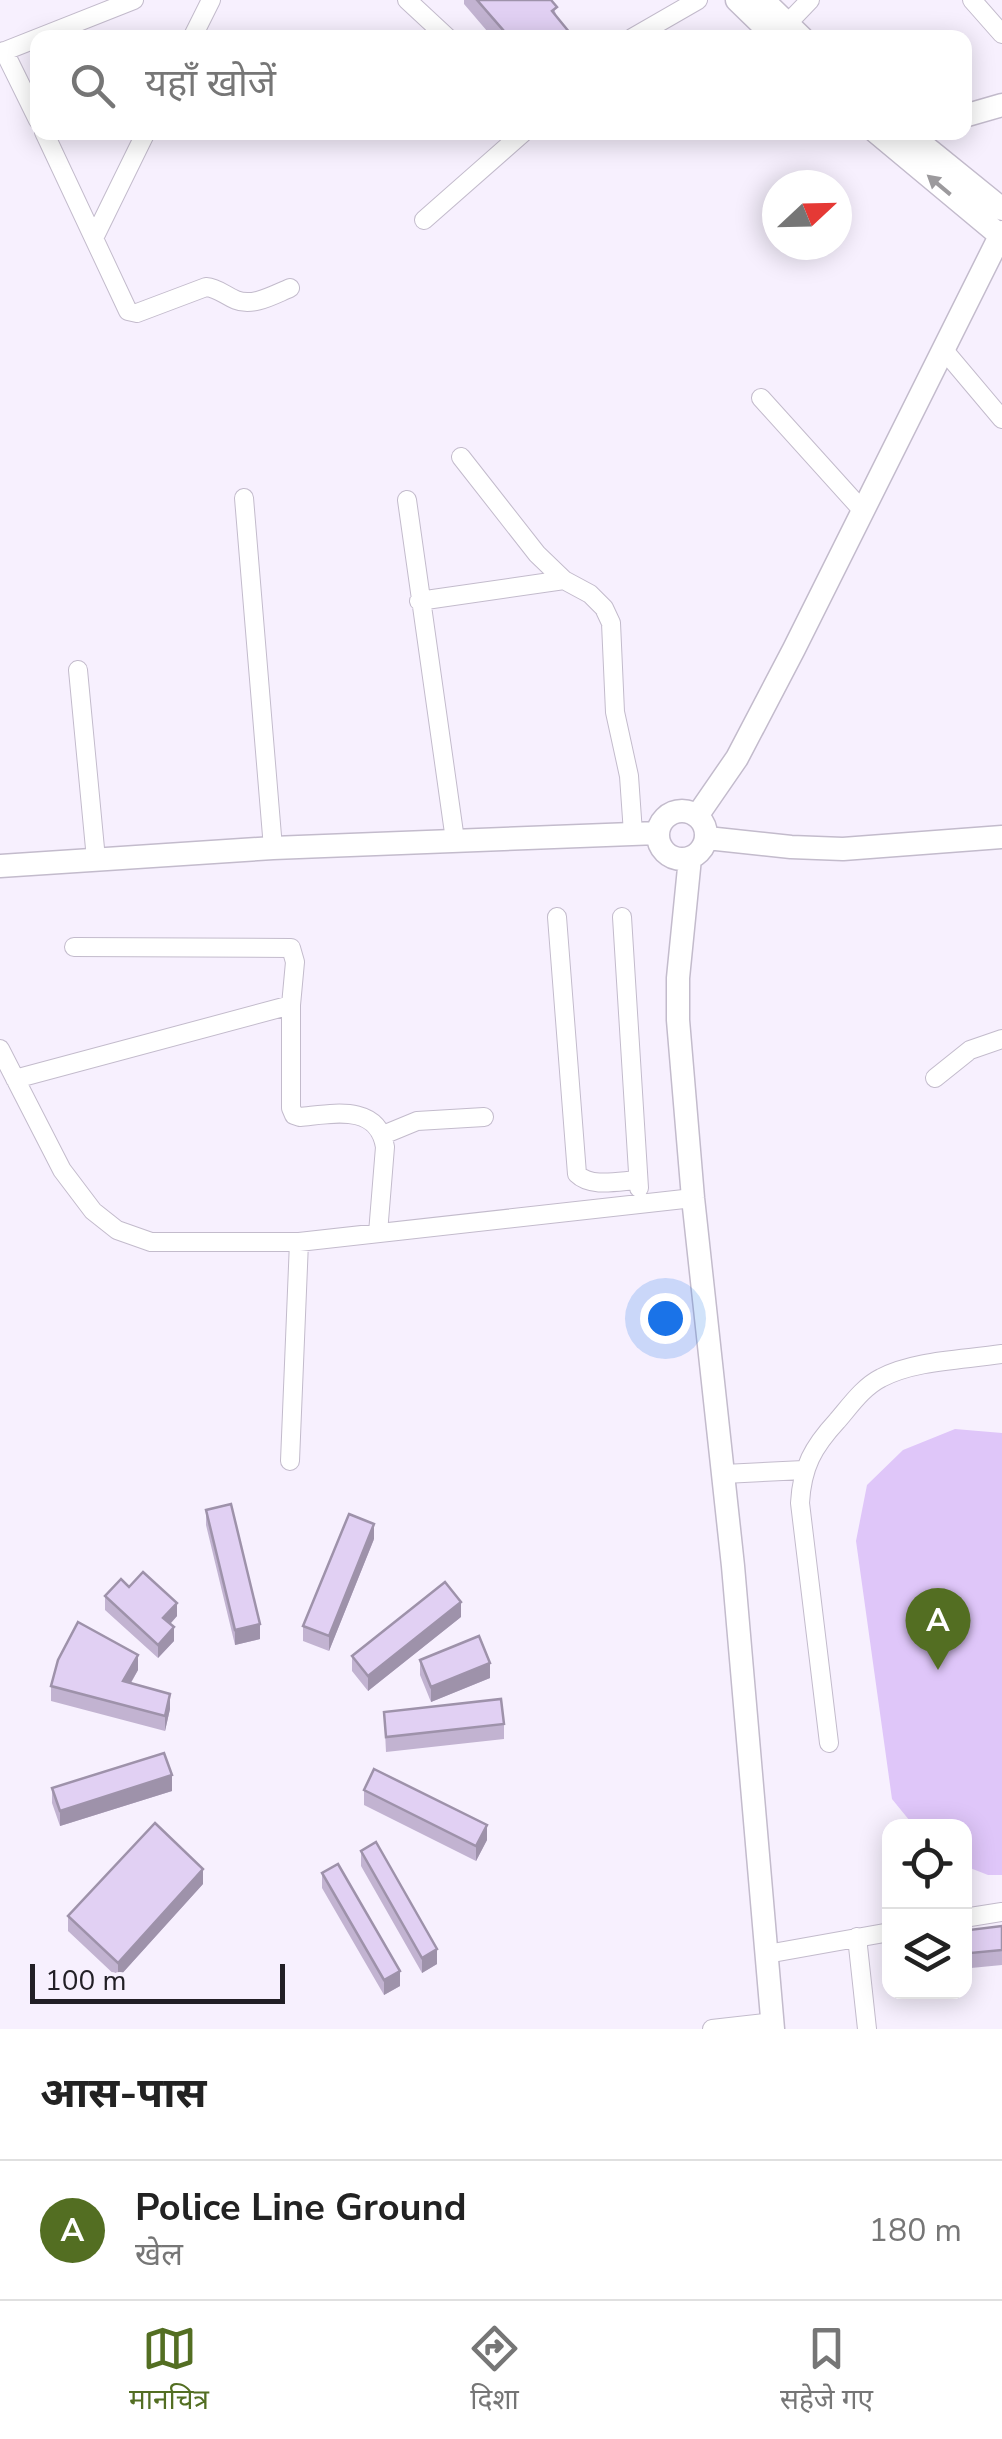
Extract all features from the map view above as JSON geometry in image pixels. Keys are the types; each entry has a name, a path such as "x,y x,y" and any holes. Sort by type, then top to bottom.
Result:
{"main road":[{"path":"738,0 783,30"},
{"path":"763,0 786,30"},
{"path":"972,114 1002,105"},
{"path":"697,816 737,758 1001,235 900,140"},
{"path":"902,140 1002,209"},
{"path":"684,810 697,816 706,830 706,838 701,850 690,858 674,858 662,848 658,833 669,814 684,810"},
{"path":"0,866 273,848 658,833"},
{"path":"706,838 791,848 844,849 1002,837"},
{"path":"690,858 678,978 678,1020 693,1198 724,1474 773,2026"}],"street":[{"path":"58,30 134,0"},
{"path":"196,30 210,0"},
{"path":"407,0 439,30"},
{"path":"646,30 698,0"},
{"path":"790,30 810,0"},
{"path":"972,0 1002,34"},
{"path":"30,41 2,52 30,105"},
{"path":"48,140 128,311 137,313 206,287 249,302 290,288"},
{"path":"95,236 142,140"},
{"path":"424,220 515,140"},
{"path":"943,350 1002,419"},
{"path":"761,398 863,511"},
{"path":"461,457 537,554 564,580 590,594 612,623 615,712 630,776 633,833"},
{"path":"244,498 273,848"},
{"path":"407,500 455,840"},
{"path":"419,601 564,580"},
{"path":"78,670 96,858"},
{"path":"557,916 577,1174 592,1182 638,1180"},
{"path":"622,917 640,1204"},
{"path":"74,947 284,946 295,954 291,1108 294,1115 356,1114 376,1124 383,1135 378,1233"},
{"path":"15,1079 292,1005"},
{"path":"935,1078 970,1050 1002,1039"},
{"path":"0,1049 62,1170 93,1211 116,1230 152,1242 300,1242 693,1198"},
{"path":"383,1135 417,1122 484,1117"},
{"path":"290,1461 300,1242"},
{"path":"829,1743 800,1502 804,1470 816,1444 879,1378 919,1366 1002,1354"},
{"path":"724,1474 804,1470"},
{"path":"972,1917 1002,1912"},
{"path":"767,1954 882,1934"},
{"path":"858,1938 866,2029"},
{"path":"712,2029 773,2026"}],"shaded area":[{"path":"955,1429 1002,1433 1002,1875 972,1869 972,1819 908,1819 892,1799 856,1541 867,1485 903,1450"}],"building":[{"path":"477,0 551,0 557,7 552,11 567,30 503,30"},
{"path":"231,1504 260,1624 235,1630 206,1510"},
{"path":"349,1514 374,1524 329,1636 303,1626"},
{"path":"143,1572 177,1603 163,1618 174,1627 158,1645 105,1596 121,1579 129,1587"},
{"path":"445,1582 461,1602 368,1676 352,1656"},
{"path":"78,1622 138,1655 123,1681 170,1694 165,1716 51,1686 58,1660"},
{"path":"479,1636 490,1663 431,1687 420,1660"},
{"path":"501,1699 504,1724 386,1737 384,1712"},
{"path":"164,1753 172,1775 60,1811 52,1788"},
{"path":"374,1769 487,1825 476,1846 364,1790"},
{"path":"155,1823 203,1869 118,1963 68,1916"},
{"path":"376,1842 437,1949 422,1958 361,1851"},
{"path":"338,1864 400,1971 384,1980 322,1873"},
{"path":"1002,1926 1002,1950 972,1953 972,1930"}],"place":[{"name":"Police Line Ground","path":"938,1670"}]}
